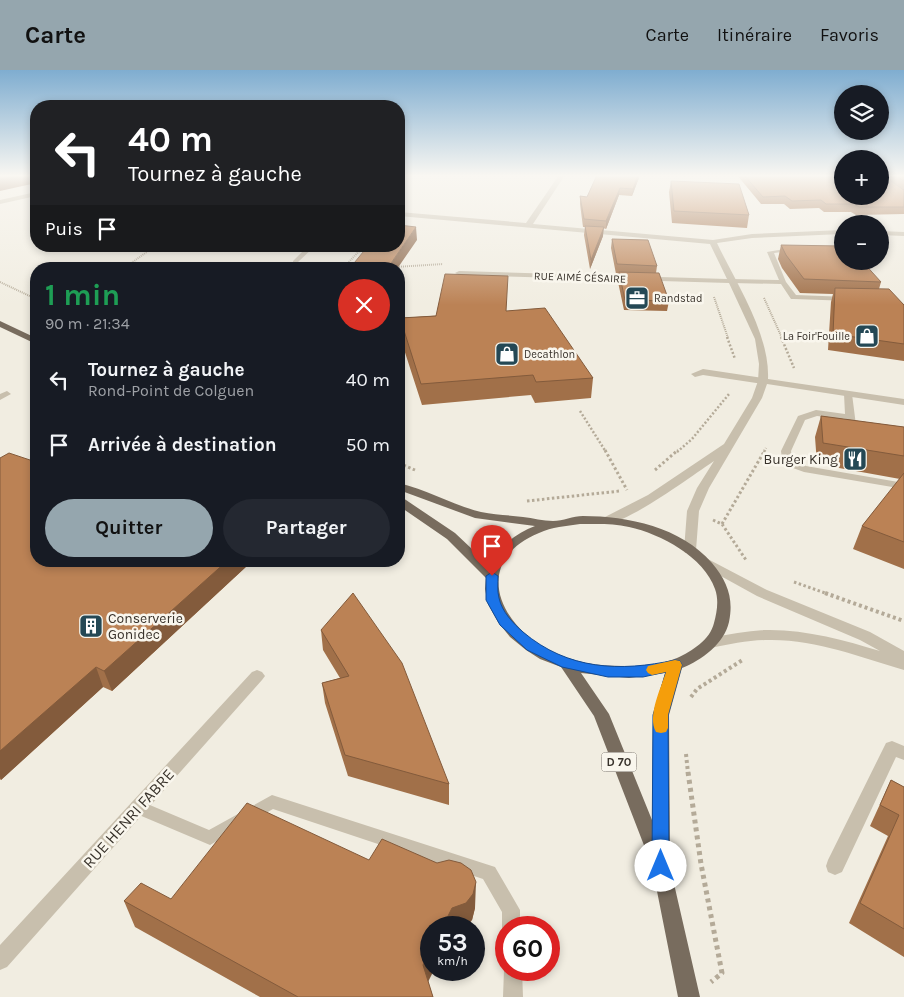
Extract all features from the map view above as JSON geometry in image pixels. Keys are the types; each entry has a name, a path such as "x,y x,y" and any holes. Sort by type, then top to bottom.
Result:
{"main road":[{"path":"0,324 30,338"},
{"path":"405,488 479,515 552,524"},
{"path":"405,505 451,536 492,576"},
{"path":"580,520 609,520 657,532 690,550 704,561 716,577 724,593 726,610 721,627 711,643 695,655 675,665 643,672 608,672 567,664 532,647 506,625 493,600 492,576 499,558 512,544 530,532 552,524 580,520"},
{"name":"D 70","path":"567,664 600,714 661,866 688,997"},
{"name":"D 70","path":"661,866 661,715 675,665"}],"street":[{"path":"445,218 712,242 767,235 834,232"},
{"path":"528,226 533,218"},
{"path":"889,233 904,234"},
{"path":"690,550 693,511 703,488 753,408 763,381 764,360 759,339 712,242"},
{"name":"RUE AIMÉ CÉSAIRE","path":"459,273 732,281"},
{"path":"763,381 904,402"},
{"path":"609,520 652,498 728,446"},
{"path":"704,561 762,593 865,636 904,658"},
{"path":"711,643 749,636 776,635 840,646 904,665"},
{"name":"RUE HENRI FABRE","path":"0,960 257,676"},
{"path":"835,866 892,748 904,753"}],"lane":[{"path":"807,248 770,252 783,282 794,297 854,299"},
{"path":"295,262 306,252"},
{"path":"732,281 783,282"},
{"path":"695,374 703,372 763,381"},
{"path":"848,394 852,437 861,439"},
{"path":"850,417 816,413 801,418 786,451 787,459 797,466 804,468 904,486"},
{"path":"138,807 210,838 272,802 489,873 511,910 511,916"},
{"path":"513,981 513,997"}],"path":[{"path":"133,262 147,252"},
{"path":"349,262 358,252"},
{"path":"405,266 446,264"},
{"path":"650,473 692,439 729,393 735,376 738,366 709,280"},
{"path":"0,282 30,296"},
{"path":"580,411 613,463 627,490"},
{"path":"405,465 416,470"},
{"path":"523,501 627,490 632,486"},
{"path":"722,524 744,559 752,563"},
{"path":"686,704 697,689 748,657"},
{"path":"686,744 695,829 709,913 722,973 707,985"}],"building":[{"path":"584,218 607,218 606,221"},
{"path":"405,226 416,227 405,243"},
{"path":"585,226 604,227 591,260"},
{"path":"612,239 648,240 657,266 617,264"},
{"path":"781,245 834,246 834,270 870,270 881,282 804,279"},
{"path":"363,252 399,252 392,262 355,262"},
{"path":"619,272 659,273 669,301 625,300"},
{"path":"445,274 508,276 506,311 545,308 593,378 536,382 533,375 421,384 405,334 405,318 436,316"},
{"path":"835,288 889,289 904,305 904,344 833,334"},
{"path":"821,416 904,427 904,456 823,443"},
{"name":"Conserverie Gonidec","path":"9,453 30,460 30,567 220,567 104,671 96,667 0,751 0,458"},
{"path":"904,473 904,542 862,526"},
{"path":"353,593 402,663 449,784 345,755 322,683 349,676 321,630"},
{"path":"891,780 904,787 904,929 860,903 899,815 880,805"},
{"path":"247,803 369,860 382,839 437,863 449,860 461,863 471,870 476,882 473,894 466,903 452,908 448,916 420,916 420,981 428,981 433,997 298,997 124,901 141,883 171,899"}],"slow traffic":[{"path":"652,670 675,665 661,715 661,728"}],"place":[{"name":"Randstad","path":"637,298"},
{"name":"La Foir'Fouille","path":"867,336"},
{"name":"Decathlon","path":"507,354"},
{"name":"Burger King","path":"855,459"},
{"name":"Conserverie Gonidec","path":"91,626"}],"route":[{"path":"492,576 493,600 506,625 532,647 567,664 608,672 643,672 675,665 661,715 661,866"}]}
